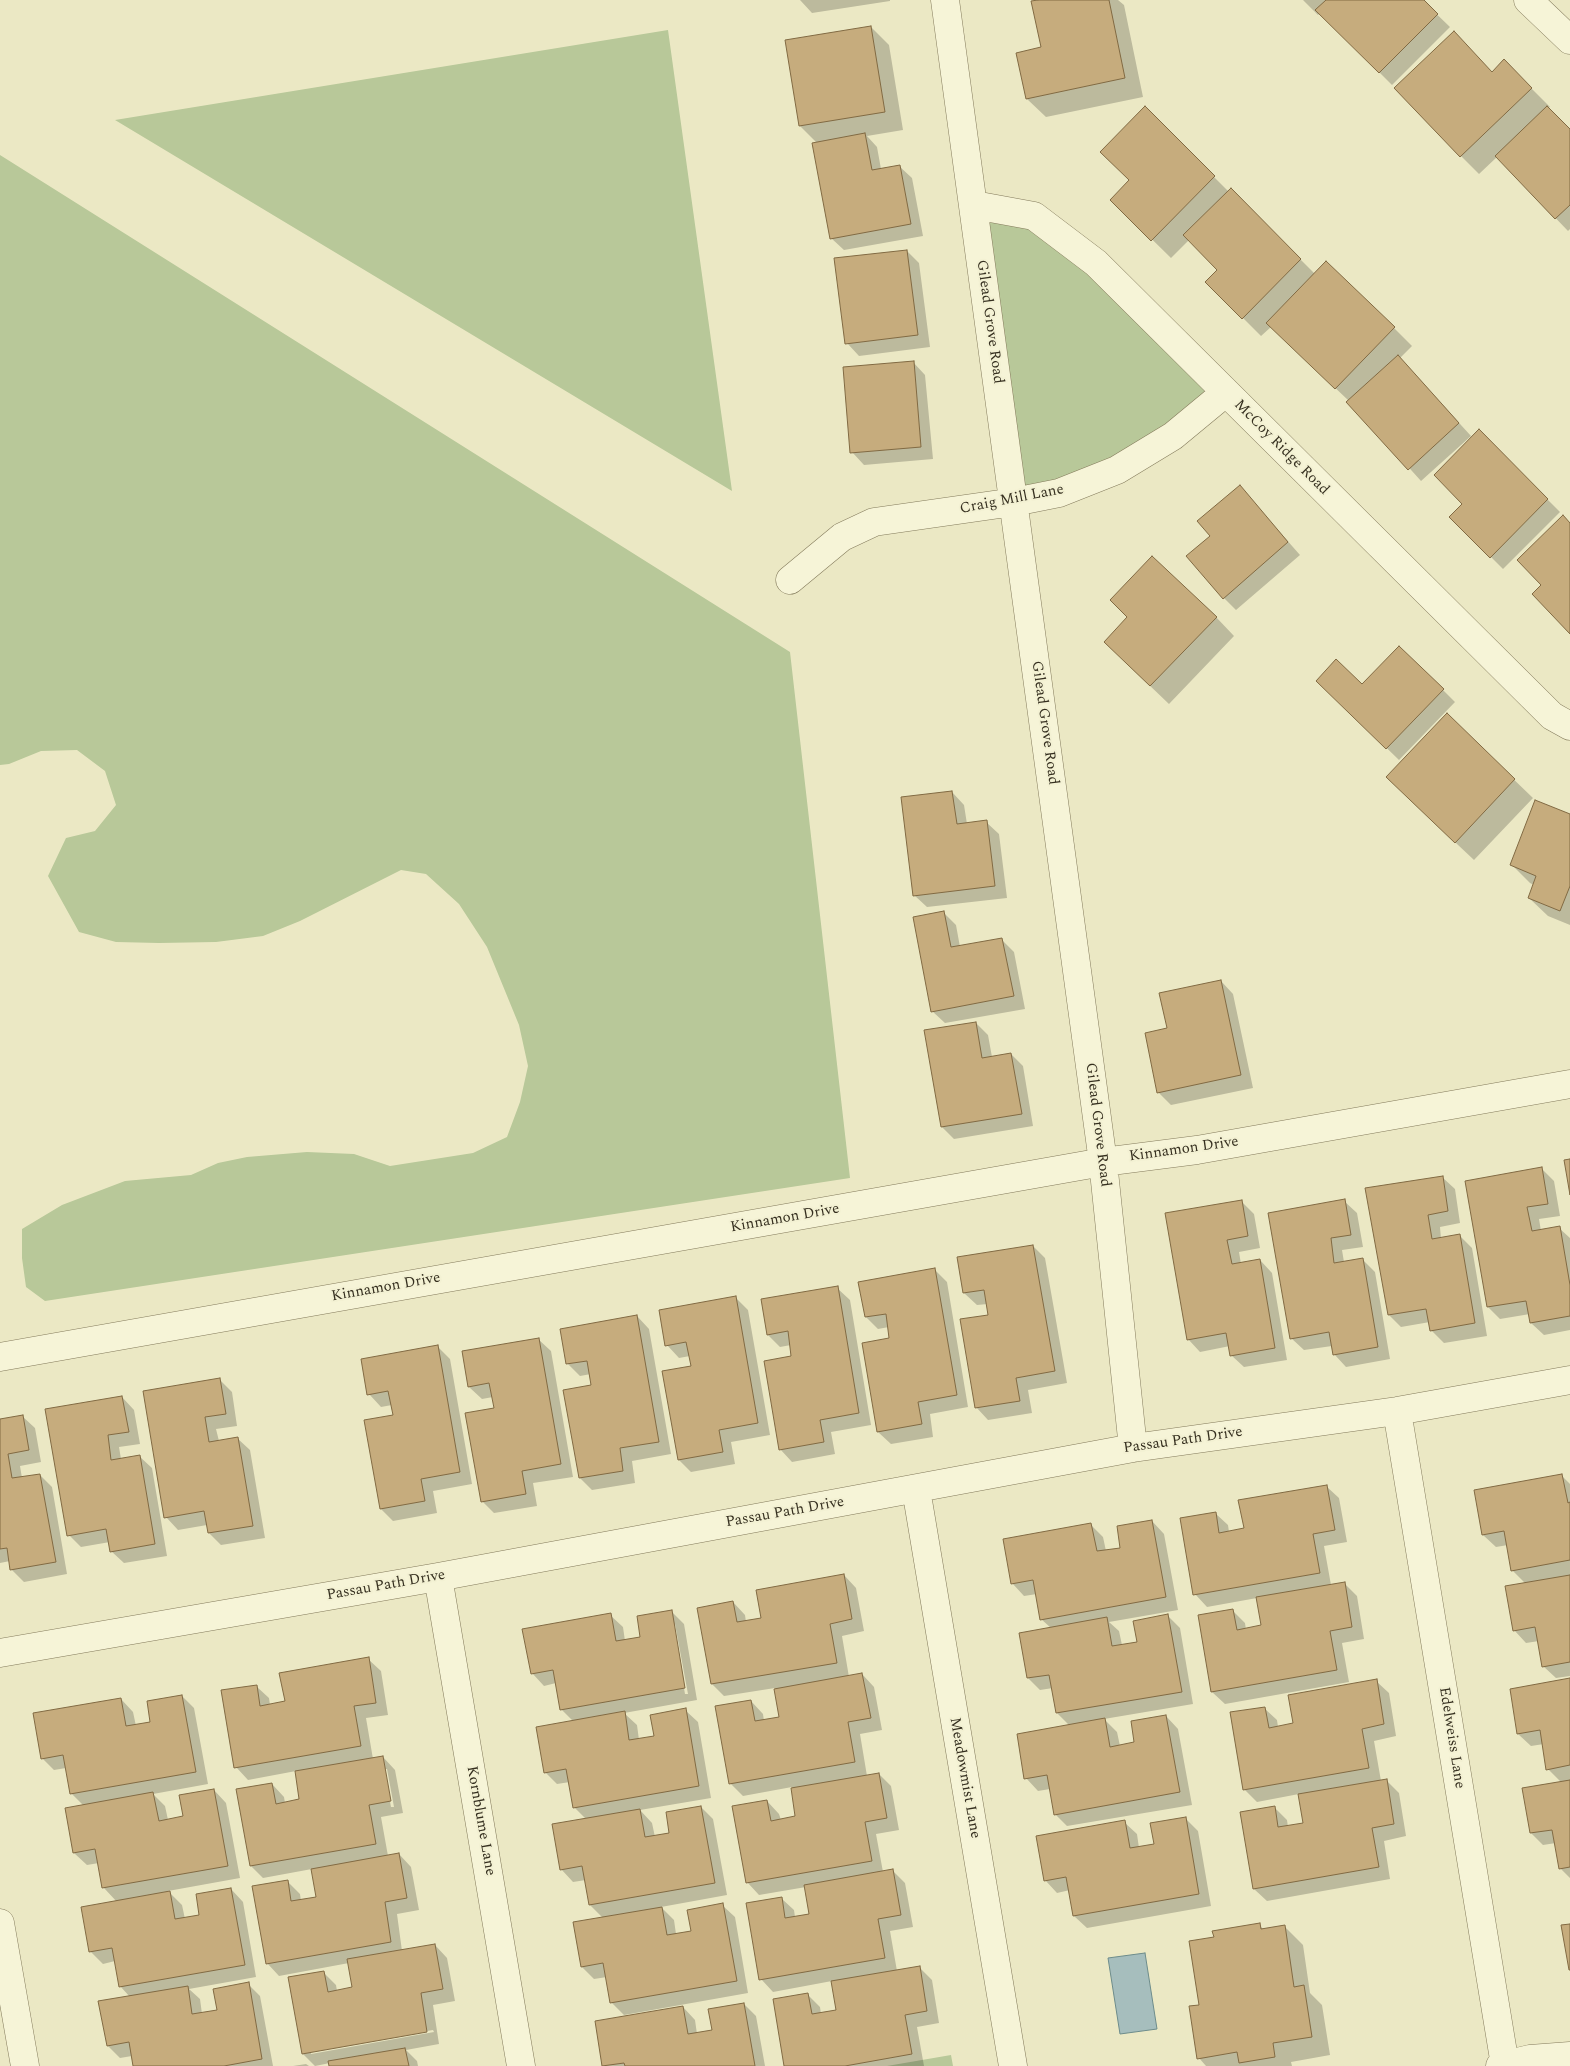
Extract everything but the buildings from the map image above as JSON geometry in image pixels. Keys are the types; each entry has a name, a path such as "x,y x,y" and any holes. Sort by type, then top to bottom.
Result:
{"street":[{"name":"Gilead Grove Road","path":"945,0 1103,1162 1133,1448"},
{"path":"1528,0 1570,40"},
{"name":"McCoy Ridge Road","path":"974,205 1034,216 1096,263 1552,716 1570,726"},
{"name":"Craig Mill Lane","path":"790,580 842,537 874,522 1014,502 1059,493 1117,470 1173,436 1225,393"},
{"name":"Kinnamon Drive","path":"0,1357 1103,1162 1197,1150 1570,1084"},
{"name":"Passau Path Drive","path":"0,1653 438,1577 1133,1448 1397,1411 1570,1380"},
{"name":"Edelweiss Lane","path":"1397,1411 1502,2065"},
{"name":"Meadowmist Lane","path":"916,1489 1013,2066"},
{"name":"Kornblume Lane","path":"438,1577 521,2066"},
{"path":"0,1923 25,2066"},
{"path":"1502,2065 1550,2057 1570,2056"},
{"path":"1560,2066 1570,2062"}],"green space":[{"path":"668,30 732,491 115,120"},
{"path":"0,155 790,652 850,1178 45,1301 26,1287 22,1258 22,1229 62,1205 125,1181 191,1175 218,1163 247,1157 307,1152 354,1154 390,1166 473,1153 507,1137 520,1102 528,1066 519,1025 487,947 459,904 426,874 401,870 300,921 263,936 216,942 159,943 116,942 79,932 48,876 66,838 95,831 116,805 105,771 77,750 41,751 9,764 0,765"},
{"path":"974,205 1034,216 1225,393 1173,436 1014,502"},
{"path":"951,2055 953,2066 887,2066"}],"water":[{"path":"1145,1953 1157,2029 1120,2034 1108,1958"}]}
